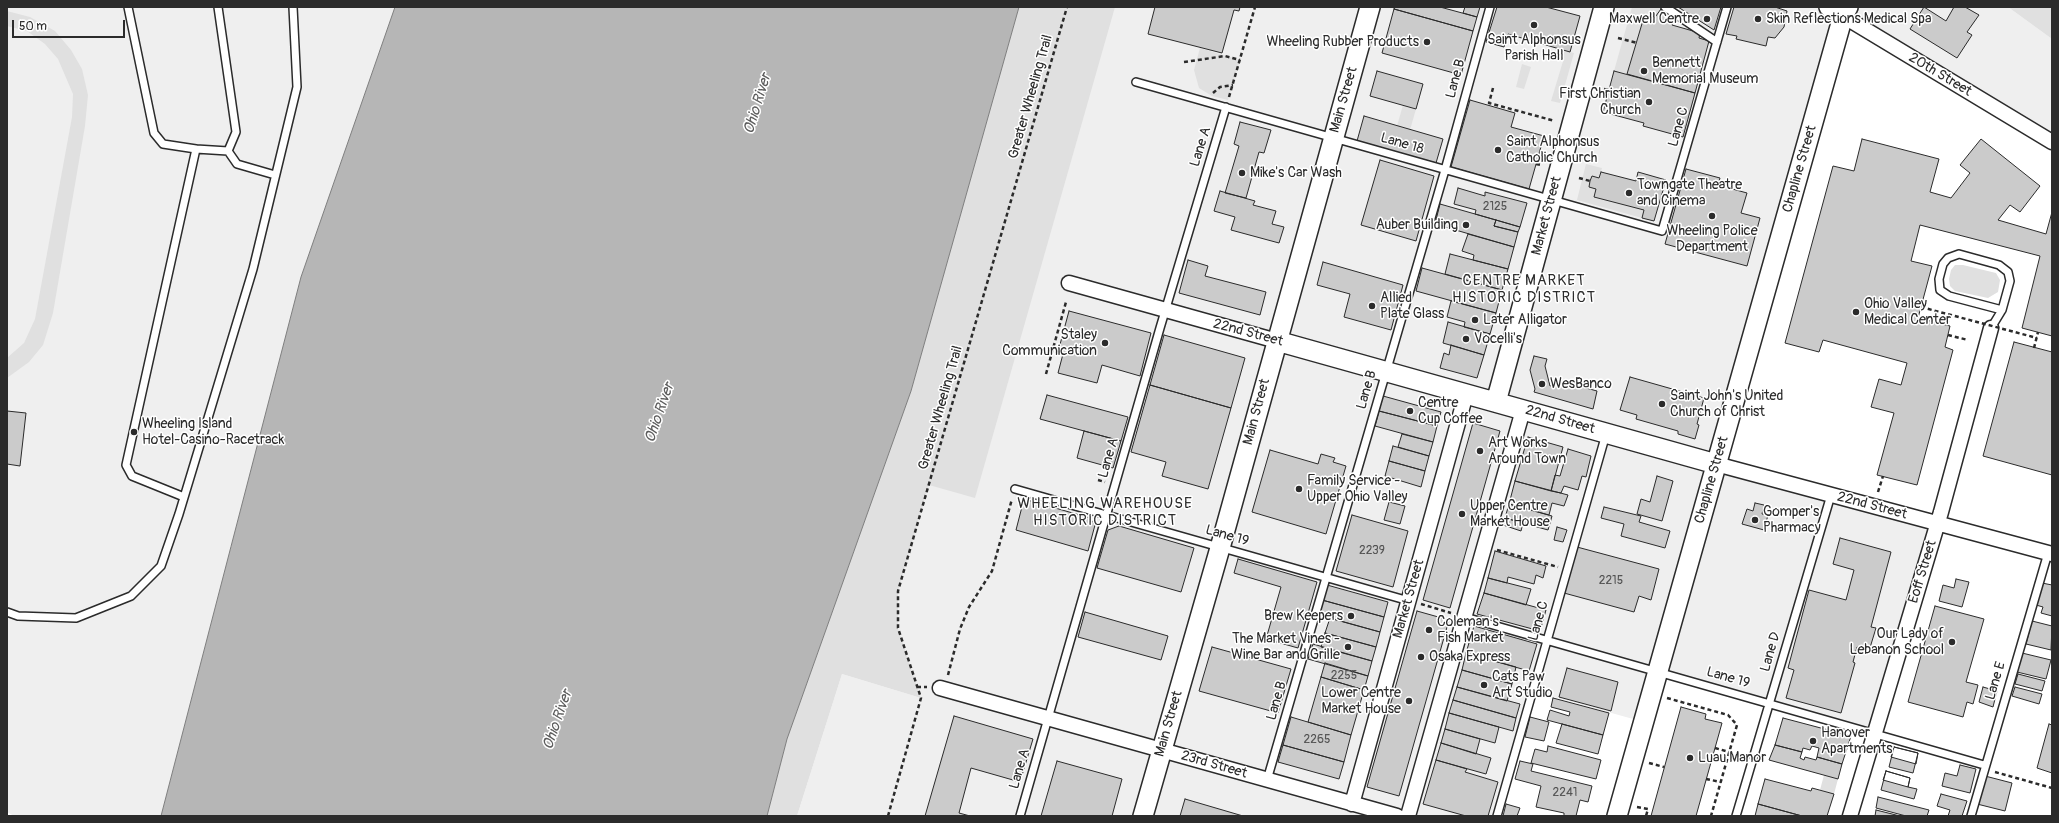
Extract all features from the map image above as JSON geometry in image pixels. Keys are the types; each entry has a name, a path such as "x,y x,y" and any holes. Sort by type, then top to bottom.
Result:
{"street":[{"name":"Main Street","path":"1143,816 1220,548 1370,7"},
{"name":"Market Street","path":"1496,402 1604,7"},
{"name":"20th Street","path":"1840,10 2052,142"},
{"name":"Chapline Street","path":"1617,816 1716,464 1840,10"},
{"name":"22nd Street","path":"1069,283 1716,464 2050,553"},
{"name":"Eoff Street","path":"1850,816 1938,523 1991,328"},
{"name":"Market Street","path":"1352,804 1466,394"},
{"path":"1408,816 1523,410"},
{"name":"23rd Street","path":"942,689 1352,804 1376,813 1396,816"}],"lane":[{"path":"128,7 154,133 163,144 196,149 228,151"},
{"path":"218,7 236,132 228,151"},
{"path":"7,612 18,616 76,618 131,596 161,566 184,496 253,269 297,87 292,7"},
{"name":"Lane B","path":"1267,780 1445,170 1490,7"},
{"path":"1665,7 1717,42"},
{"name":"Lane C","path":"1662,231 1727,7"},
{"name":"Lane 18","path":"1136,82 1662,231"},
{"name":"Lane A","path":"1020,816 1165,310 1226,107"},
{"path":"184,496 132,476 126,464 196,149"},
{"path":"228,151 237,164 275,175"},
{"path":"1991,328 2002,310 2010,281 2008,272 1999,265 1959,254 1948,258 1943,264 1939,280 1940,290 1949,296 2002,310"},
{"name":"Lane C","path":"1497,816 1606,433"},
{"name":"Lane 19","path":"1015,489 1408,601"},
{"name":"Lane D","path":"1736,816 1831,495"},
{"name":"Lane E","path":"1971,816 1984,767 2050,553"},
{"name":"Lane 19","path":"1464,617 1875,733 1984,767"}],"path":[{"name":"Greater Wheeling Trail","path":"888,816 921,698 898,628 898,591 1067,7"},
{"path":"1226,107 1255,7"},
{"path":"1618,38 1637,43"},
{"path":"1184,62 1225,56 1240,60"},
{"path":"1209,102 1213,93 1220,87 1233,85"},
{"path":"1493,88 1489,103 1555,121"},
{"path":"1604,89 1609,90"},
{"path":"1536,164 1542,165"},
{"path":"1579,178 1590,181"},
{"path":"1046,374 1066,302"},
{"path":"1921,307 2037,338"},
{"path":"1947,325 1950,314"},
{"path":"2034,348 2038,332"},
{"path":"1948,335 1968,340"},
{"path":"1878,492 1883,476"},
{"path":"942,689 960,629 970,607 992,571 1015,489"},
{"path":"1493,549 1567,569"},
{"path":"1408,601 1464,617"},
{"path":"1667,698 1728,716 1737,725 1711,816"},
{"path":"1715,748 1729,752"},
{"path":"1649,763 1664,767"},
{"path":"1984,767 2052,788"},
{"path":"1706,779 1721,782"},
{"path":"1637,807 1648,810 1646,816"}],"shaded area":[{"name":"Wheeling Island Hotel-Casino-Racetrack","path":"7,7 395,7 301,277 161,816 14,816 7,812"},
{"path":"1019,7 1115,7 975,498 929,485 898,591 898,628 921,698 842,674 797,816 767,816 787,739 911,391"},
{"path":"1067,7 2008,7 2052,39 2052,142 1844,16 1716,464 1937,523 1875,733 1659,672 1644,722 1532,691 1497,816 797,816 842,674 921,698 898,628 898,591"},
{"path":"1632,7 1658,7 1661,9 1653,20 1644,17 1627,74 1614,71"},
{"path":"2008,7 2052,7 2052,39"},
{"path":"7,11 30,17 55,31 71,50 82,69 88,95 85,126 53,313 43,345 29,362 7,378 7,358 24,343 35,319 72,117 73,94 58,59 45,44 27,31 7,26"},
{"path":"1200,48 1240,60 1228,100 1212,96 1199,88 1194,70"},
{"path":"1558,48 1574,53 1560,103 1551,101 1564,58 1556,56"},
{"path":"1522,64 1531,67 1524,89 1516,87"},
{"path":"1403,105 1416,109 1410,130 1397,126"},
{"path":"1586,164 1602,168 1599,178 1592,176 1589,186 1596,189 1594,197 1644,210 1642,218 1577,200"},
{"path":"1955,265 1963,265 1996,273 2000,280 1998,292 1988,298 1955,291 1950,286 1949,279 1951,270"},
{"path":"1824,775 1838,779 1834,794 1820,790"}],"water":[{"name":"Ohio River","path":"395,7 1019,7 911,391 787,739 767,816 161,816 301,277"}],"building":[{"path":"1155,7 1240,7 1239,11 1234,10 1222,53 1148,34"},
{"path":"1395,7 1440,7 1477,17 1473,31 1394,9"},
{"path":"1465,7 1480,7 1477,17 1463,13"},
{"name":"Saint Alphonsus Parish Hall","path":"1497,7 1546,7 1580,16 1570,52 1508,34 1504,47 1486,42"},
{"name":"Maxwell Centre","path":"1678,7 1721,7 1714,30"},
{"name":"Skin Reflections Medical Spa","path":"1734,7 1775,7 1787,11 1784,27 1775,38 1768,37 1766,46 1736,39 1737,36 1726,34"},
{"path":"1924,7 1946,21 1954,7 1965,7 1979,15 1967,32 1972,35 1957,58 1910,29"},
{"name":"Wheeling Rubber Products","path":"1394,9 1473,31 1461,75 1382,53"},
{"path":"1661,9 1674,18 1672,25 1700,33 1699,38 1709,41 1695,93 1627,74 1644,17 1653,20"},
{"path":"1377,71 1423,84 1416,109 1370,96"},
{"name":"First Christian Church","path":"1614,71 1695,93 1683,137 1643,126 1644,123 1603,112"},
{"name":"Saint Alphonsus Catholic Church","path":"1470,100 1515,113 1511,127 1544,136 1529,189 1451,167"},
{"path":"1364,116 1443,139 1436,163 1357,141"},
{"name":"Mike's Car Wash","path":"1240,122 1271,130 1264,153 1259,152 1246,198 1225,193 1239,146 1234,144"},
{"name":"Ohio Valley Medical Center","path":"1862,139 1939,159 1930,192 1951,198 1970,173 1960,165 1981,139 2040,186 2020,212 2010,205 1998,220 2046,234 2052,212 2052,336 2022,328 2040,256 1920,225 1911,261 1932,266 1918,318 1950,326 1945,347 1953,350 1917,485 1877,475 1894,413 1871,407 1879,379 1901,385 1907,363 1823,340 1819,352 1785,343 1833,166 1854,171"},
{"path":"1380,160 1434,176 1416,241 1361,225"},
{"name":"Wheeling Police Department","path":"1686,169 1720,178 1718,185 1747,193 1741,213 1760,218 1747,266 1665,244"},
{"name":"Towngate Theatre and Cinema","path":"1601,172 1636,181 1638,172 1666,180 1654,221 1642,218 1644,210 1594,197 1596,189 1589,187 1590,181 1592,176 1599,178"},
{"path":"1458,188 1485,196 1485,192 1527,203 1520,227 1475,214 1476,210 1454,204"},
{"path":"1220,191 1255,201 1253,205 1276,211 1272,224 1284,227 1279,243 1231,230 1235,217 1214,211"},
{"name":"Auber Building","path":"1440,204 1496,220 1494,226 1518,232 1514,247 1435,224"},
{"path":"1496,220 1520,227 1518,232 1494,226"},
{"path":"1468,234 1514,247 1508,269 1473,260 1474,255 1462,251"},
{"path":"1450,254 1508,269 1502,290 1445,274"},
{"path":"1188,260 1208,266 1205,276 1266,292 1260,315 1179,293"},
{"name":"Allied Plate Glass","path":"1323,262 1403,285 1391,330 1344,317 1350,294 1317,285"},
{"path":"1422,268 1502,290 1496,313 1416,291"},
{"name":"Later Alligator","path":"1451,301 1496,313 1490,334 1464,327 1465,322 1447,317"},
{"name":"Staley Communication","path":"1069,311 1151,333 1140,376 1102,365 1097,383 1058,373 1063,354 1058,352"},
{"name":"Vocelli's","path":"1448,322 1490,334 1484,355 1443,343"},
{"path":"1164,335 1245,358 1231,408 1150,385"},
{"path":"2014,342 2052,352 2052,475 1983,456"},
{"path":"1451,345 1484,355 1477,378 1440,368 1444,353 1449,355"},
{"name":"WesBanco","path":"1534,356 1547,359 1545,366 1550,386 1564,382 1597,391 1593,409 1534,392 1535,389 1530,370"},
{"name":"Saint John's United Church of Christ","path":"1630,377 1704,398 1697,424 1699,425 1695,439 1678,434 1678,431 1636,419 1637,415 1620,410"},
{"path":"1150,385 1231,408 1208,489 1162,476 1166,462 1131,452"},
{"path":"1047,395 1128,417 1121,441 1040,419"},
{"name":"Centre Cup Coffee","path":"1383,396 1441,412 1437,426 1379,411"},
{"path":"7,411 26,413 20,466 7,464"},
{"path":"1379,411 1437,426 1433,442 1375,426"},
{"name":"Upper Centre Market House","path":"1473,423 1500,431 1450,608 1423,600"},
{"path":"1084,431 1121,441 1113,468 1077,458"},
{"path":"1402,434 1433,442 1429,456 1398,447"},
{"path":"1528,437 1563,447 1551,491 1515,481"},
{"path":"1393,446 1429,456 1425,471 1389,461"},
{"path":"1568,449 1591,456 1586,477 1582,476 1578,490 1564,486 1561,493 1551,491 1555,475 1560,476"},
{"name":"Family Service - Upper Ohio Valley","path":"1270,450 1318,464 1321,454 1335,458 1333,462 1346,466 1326,534 1252,512"},
{"path":"1389,461 1425,471 1421,487 1385,476"},
{"path":"1657,476 1673,481 1662,521 1637,514 1641,499 1650,502"},
{"path":"1515,481 1568,495 1564,506 1552,503 1549,515 1509,504"},
{"path":"1024,499 1090,518 1095,525 1088,551 1016,530"},
{"path":"1389,502 1405,506 1400,524 1384,520"},
{"name":"Gomper's Pharmacy","path":"1755,503 1764,505 1762,514 1768,515 1764,530 1742,524 1747,509 1753,511"},
{"path":"1509,504 1552,516 1548,530 1505,518"},
{"path":"1604,507 1641,516 1639,522 1670,531 1665,548 1621,536 1624,524 1601,518"},
{"path":"1352,515 1408,531 1393,587 1336,571"},
{"path":"1505,518 1523,523 1521,531 1503,525"},
{"path":"1119,526 1194,548 1181,592 1097,568 1108,530"},
{"path":"1557,527 1567,530 1563,542 1554,540"},
{"path":"1840,538 1891,552 1871,627 1876,628 1869,651 1857,647 1853,662 1855,663 1841,713 1786,698 1794,670 1788,668 1809,590 1846,600 1854,570 1833,564"},
{"path":"1577,547 1659,569 1651,600 1639,596 1634,612 1564,593"},
{"path":"1495,551 1546,566 1543,578 1536,575 1534,584 1508,577 1507,583 1488,578"},
{"path":"1238,559 1317,582 1298,648 1266,639 1281,587 1234,573"},
{"path":"1488,578 1531,589 1526,605 1484,593"},
{"path":"1956,579 1969,582 1962,607 1939,601 1943,585 1954,588"},
{"path":"2042,583 2052,585 2052,616 2041,613 2043,607 2036,605"},
{"path":"1327,585 1388,602 1384,617 1322,600"},
{"path":"1484,593 1546,610 1540,631 1477,614"},
{"name":"Brew Keepers","path":"1322,600 1384,617 1380,632 1318,615"},
{"path":"1935,606 1984,619 1966,682 1978,685 1973,704 1967,702 1963,717 1908,702"},
{"name":"Lower Centre Market House","path":"1417,611 1449,620 1399,796 1367,787"},
{"path":"1085,612 1168,636 1161,660 1078,637"},
{"path":"1330,618 1380,632 1376,647 1325,633"},
{"path":"2032,621 2052,626 2051,650 2026,644"},
{"path":"1474,626 1537,644 1529,671 1466,653"},
{"name":"The Market Vines - Wine Bar and Grille","path":"1325,633 1376,647 1372,661 1321,647"},
{"path":"1313,644 1372,661 1368,676 1308,659"},
{"path":"1212,647 1291,669 1278,713 1199,691"},
{"path":"1466,653 1516,667 1512,684 1462,670"},
{"path":"2022,653 2051,660 2046,679 2017,672"},
{"path":"1325,663 1368,676 1364,690 1321,677"},
{"path":"1567,668 1618,682 1611,711 1559,697"},
{"name":"Cats Paw Art Studio","path":"1462,670 1512,684 1507,701 1457,687"},
{"path":"2018,674 2045,681 2042,691 2015,684"},
{"path":"1321,677 1364,690 1351,735 1308,722"},
{"path":"1457,687 1520,704 1516,718 1453,700"},
{"path":"1983,687 1997,691 1993,707 1979,702"},
{"path":"2015,687 2042,694 2039,704 2012,696"},
{"path":"1553,698 1609,713 1603,735 1547,720 1550,710 1569,716 1570,712 1551,707"},
{"path":"1453,700 1516,718 1513,731 1449,713"},
{"name":"Luau Manor","path":"1681,707 1706,714 1705,719 1722,723 1696,816 1651,816"},
{"path":"1449,713 1499,727 1495,743 1445,729"},
{"path":"954,716 1033,739 1020,782 971,768 959,813 970,816 925,816"},
{"path":"1291,717 1351,735 1344,762 1283,745"},
{"path":"1530,717 1549,722 1544,741 1525,737"},
{"name":"Hanover Apartments","path":"1783,718 1851,736 1842,764 1817,757 1819,748 1812,746 1810,750 1803,748 1802,752 1775,745"},
{"path":"1562,724 1603,735 1598,754 1556,743"},
{"path":"2049,724 2052,725 2052,773 2037,768"},
{"path":"1445,729 1480,739 1476,754 1441,743"},
{"path":"1441,743 1491,758 1486,774 1436,760"},
{"path":"1283,745 1344,762 1339,779 1278,762"},
{"path":"1775,745 1802,752 1800,758 1804,760 1805,757 1816,760 1817,757 1842,764 1838,779 1769,760"},
{"path":"1548,746 1601,760 1596,779 1531,763 1535,749 1547,752"},
{"path":"1894,747 1918,753 1913,773 1889,767"},
{"path":"1894,747 1918,753 1916,764 1891,757"},
{"path":"1436,760 1467,769 1465,772 1498,782 1488,816 1466,816 1423,804"},
{"path":"1057,761 1122,779 1112,816 1041,816"},
{"path":"1520,761 1533,764 1531,771 1592,786 1588,802 1580,800 1576,816 1564,816 1564,813 1536,807 1541,786 1515,779"},
{"path":"1960,765 1976,769 1970,793 1942,786 1945,773 1957,776"},
{"path":"1886,771 1910,778 1908,787 1917,789 1914,799 1881,790"},
{"path":"1886,771 1910,778 1908,787 1883,780"},
{"path":"1985,776 2012,783 2005,811 1977,804"},
{"path":"1765,779 1811,791 1812,788 1834,794 1827,816 1802,816 1758,804"},
{"path":"1941,794 1967,801 1962,816 1948,816 1950,810 1937,806"},
{"path":"1878,797 1929,810 1927,816 1906,816 1876,808"},
{"path":"1185,799 1243,816 1180,816"},
{"path":"1506,804 1520,808 1517,816 1503,816"},
{"path":"1758,804 1802,816 1755,816"},
{"path":"1876,810 1900,816 1875,816"}],"place":[{"name":"Maxwell Centre","path":"1707,19"},
{"name":"Skin Reflections Medical Spa","path":"1758,19"},
{"name":"Saint Alphonsus Parish Hall","path":"1534,25"},
{"name":"Wheeling Rubber Products","path":"1427,42"},
{"name":"Bennett Memorial Museum","path":"1644,71"},
{"name":"First Christian Church","path":"1649,102"},
{"name":"Saint Alphonsus Catholic Church","path":"1498,150"},
{"name":"Mike's Car Wash","path":"1242,173"},
{"name":"Towngate Theatre and Cinema","path":"1629,193"},
{"name":"Wheeling Police Department","path":"1712,216"},
{"name":"Auber Building","path":"1466,225"},
{"name":"Allied Plate Glass","path":"1372,306"},
{"name":"Ohio Valley Medical Center","path":"1856,312"},
{"name":"Later Alligator","path":"1475,320"},
{"name":"Vocelli's","path":"1466,339"},
{"name":"Staley Communication","path":"1105,343"},
{"name":"WesBanco","path":"1542,384"},
{"name":"Saint John's United Church of Christ","path":"1662,404"},
{"name":"Centre Cup Coffee","path":"1410,411"},
{"name":"Wheeling Island Hotel-Casino-Racetrack","path":"134,432"},
{"name":"Art Works Around Town","path":"1480,451"},
{"name":"Family Service - Upper Ohio Valley","path":"1299,489"},
{"name":"Upper Centre Market House","path":"1462,514"},
{"name":"Gomper's Pharmacy","path":"1755,520"},
{"name":"Brew Keepers","path":"1351,616"},
{"name":"Coleman's Fish Market","path":"1429,630"},
{"name":"Our Lady of Lebanon School","path":"1952,642"},
{"name":"The Market Vines - Wine Bar and Grille","path":"1348,647"},
{"name":"Osaka Express","path":"1421,657"},
{"name":"Cats Paw Art Studio","path":"1484,685"},
{"name":"Lower Centre Market House","path":"1409,701"},
{"name":"Hanover Apartments","path":"1813,741"},
{"name":"Luau Manor","path":"1690,758"}],"district":[{"name":"CENTRE MARKET HISTORIC DISTRICT","path":"1524,290"},
{"name":"WHEELING WAREHOUSE HISTORIC DISTRICT","path":"1105,512"}]}
